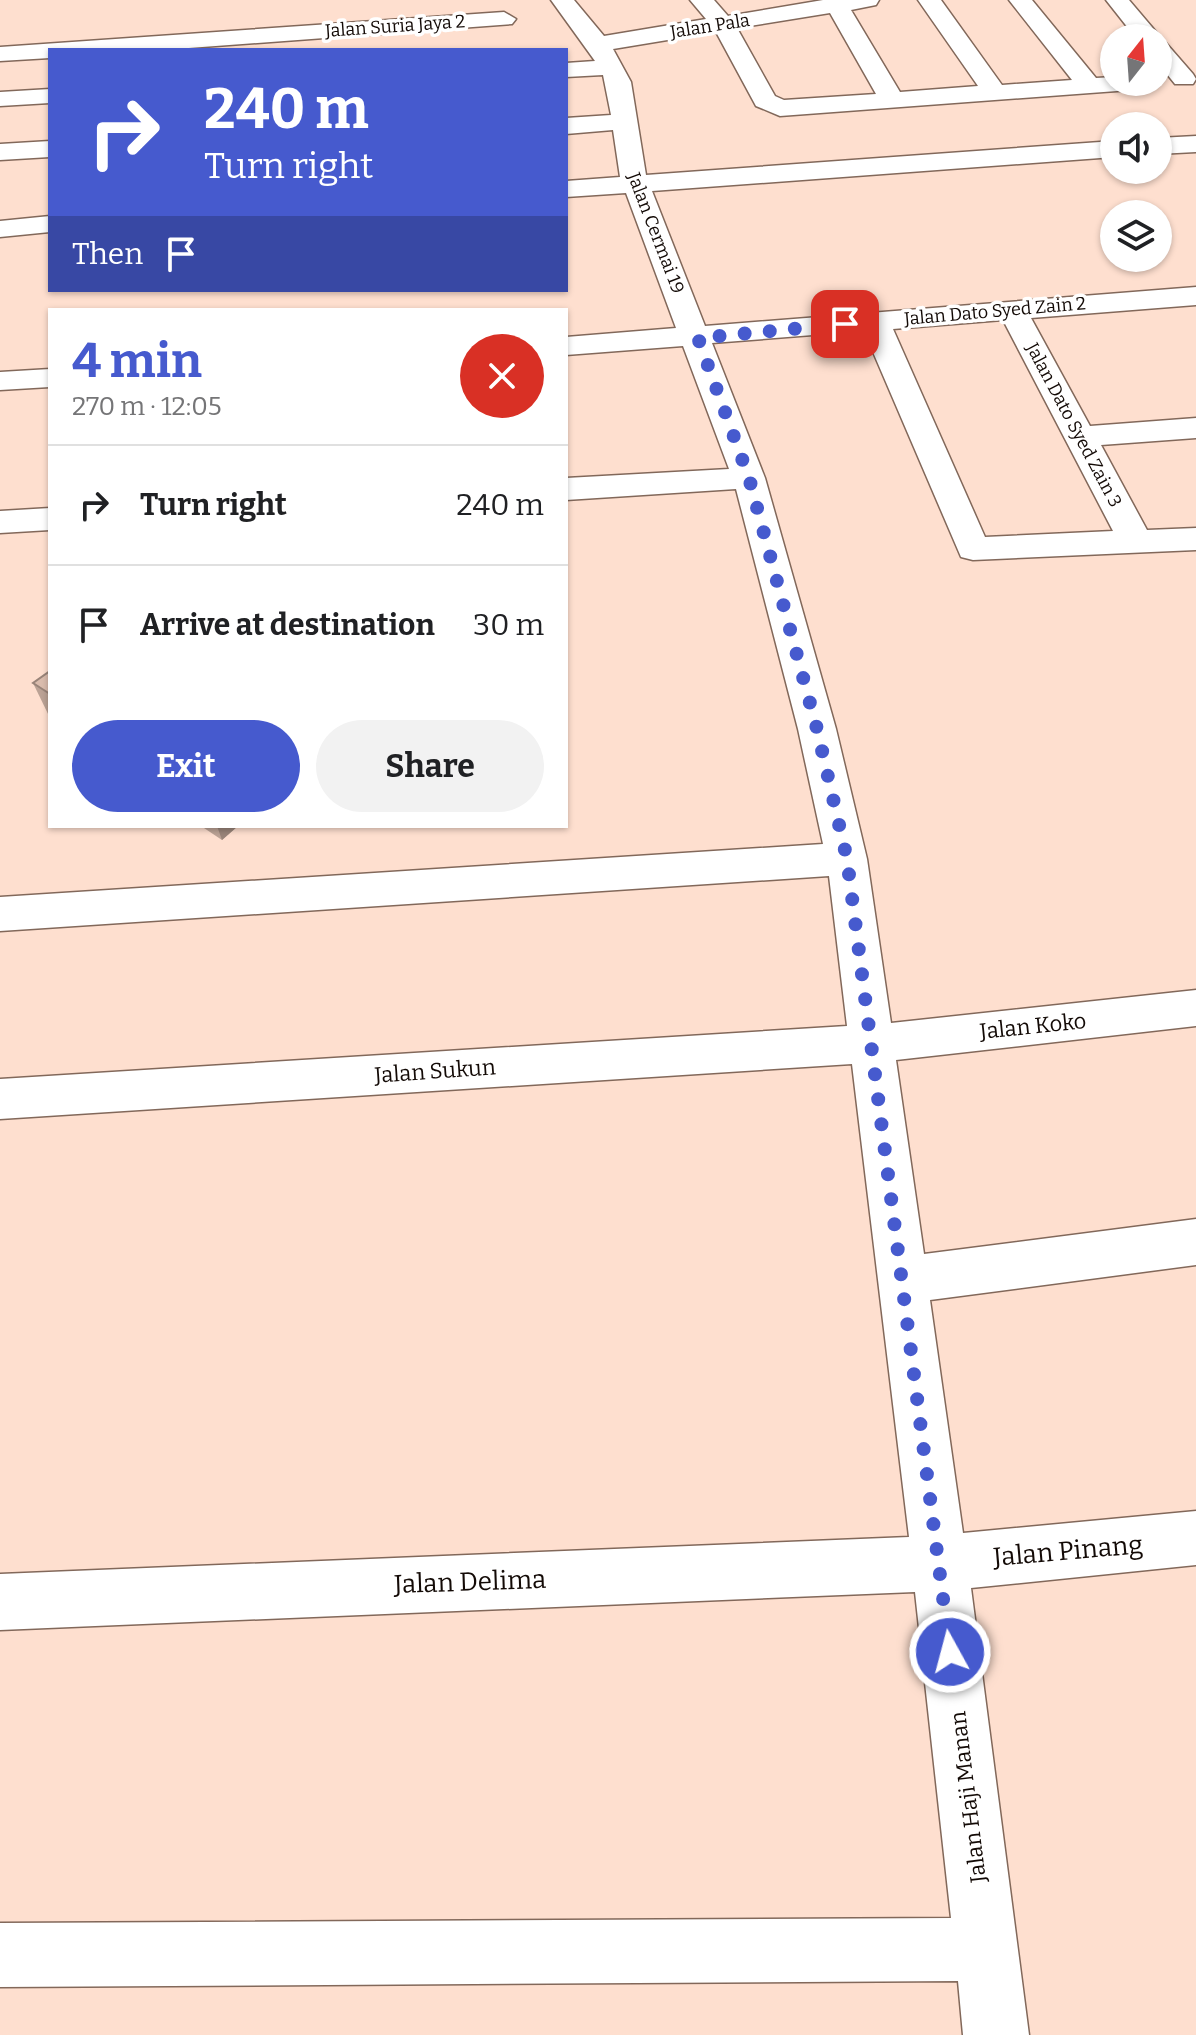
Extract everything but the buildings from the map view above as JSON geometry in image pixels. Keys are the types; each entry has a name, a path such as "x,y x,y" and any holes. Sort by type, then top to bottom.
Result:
{"street":[{"name":"Jalan Cermai 19","path":"562,0 598,44 619,82 622,122 636,185 698,338"},
{"path":"701,0 723,24 769,106 893,101 1100,85"},
{"name":"Jalan Pala","path":"598,44 837,2 868,0"},
{"path":"929,0 995,93"},
{"path":"1020,0 1090,86"},
{"path":"1117,0 1137,24"},
{"path":"837,2 893,101"},
{"path":"269,11 291,42"},
{"name":"Jalan Suria Jaya 2","path":"117,48 291,42 504,19"},
{"path":"0,54 48,51"},
{"path":"1172,62 1190,79"},
{"path":"568,70 612,67"},
{"path":"0,99 48,96"},
{"path":"568,126 622,122"},
{"path":"1172,145 1196,144"},
{"path":"0,152 48,149"},
{"path":"568,189 1100,150"},
{"path":"0,229 48,224"},
{"name":"Jalan Dato Syed Zain 2","path":"568,346 698,338 1012,309 1196,296"},
{"name":"Jalan Dato Syed Zain 3","path":"1012,309 1136,542"},
{"path":"875,321 973,549 1196,539"},
{"name":"Jalan Haji Manan","path":"698,338 749,478 817,729 847,859 940,1563 996,2035"},
{"path":"0,381 48,378"},
{"path":"1080,437 1196,428"},
{"path":"568,489 749,478"},
{"path":"0,522 48,519"},
{"path":"0,914 255,895 847,859"},
{"name":"Jalan Koko","path":"870,1044 1196,1008"},
{"name":"Jalan Sukun","path":"0,1099 870,1044"},
{"path":"903,1280 1196,1242"},
{"name":"Jalan Pinang","path":"940,1563 1196,1538"},
{"name":"Jalan Delima","path":"0,1602 940,1563"},
{"path":"0,1955 986,1949"}],"route":[{"path":"845,324 698,338 749,478 817,729 847,859 950,1652"}]}
